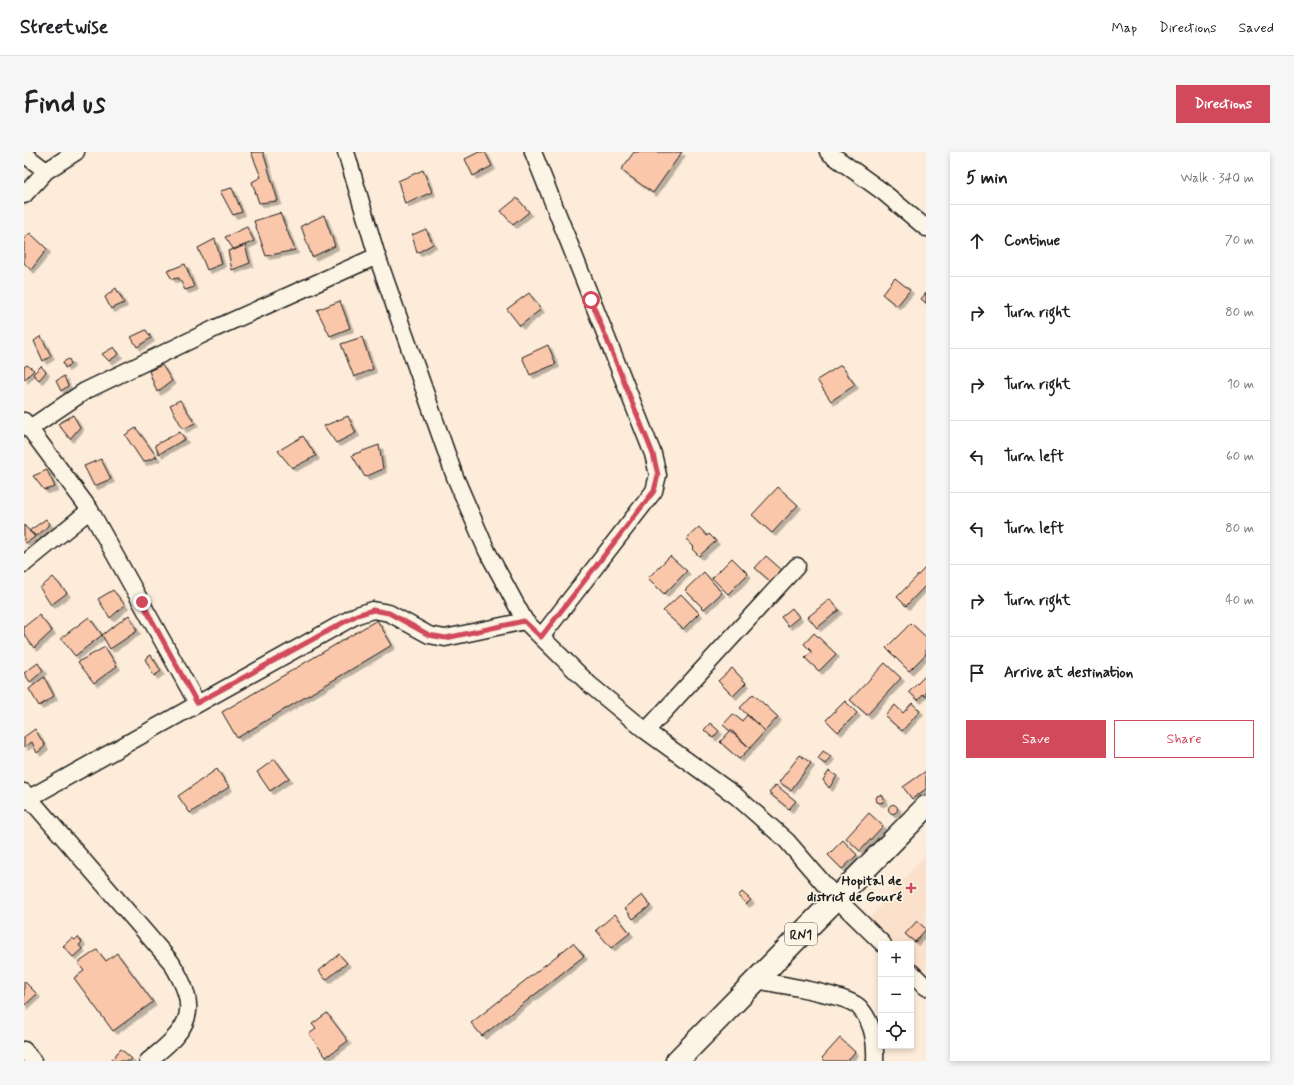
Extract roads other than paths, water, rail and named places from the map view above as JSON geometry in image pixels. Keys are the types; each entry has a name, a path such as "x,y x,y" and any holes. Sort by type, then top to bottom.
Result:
{"highway":[{"name":"RN1","path":"677,1061 926,807"}],"street":[{"path":"24,195 46,171 76,152"},
{"path":"346,152 377,256 455,477 486,551 524,621 589,684 646,732 736,796 787,841 836,898 880,941"},
{"path":"533,152 653,454 658,475 654,491 541,637"},
{"path":"828,152 882,191 926,228"},
{"path":"24,154 46,171"},
{"path":"197,703 90,510 27,424 85,391 216,328 377,256"},
{"path":"24,564 90,510"},
{"path":"646,732 797,566"},
{"path":"148,1061 165,1048 185,1025 189,1000 183,982 171,962 26,797 357,615 373,610 389,613 429,635 446,638 524,621"},
{"path":"914,975 926,987"},
{"path":"756,980 840,998 858,1006 869,1022 876,1043 875,1061"},
{"path":"24,1050 33,1061"}],"place":[{"name":"Hopital de district de Gouré","path":"911,888"}]}
